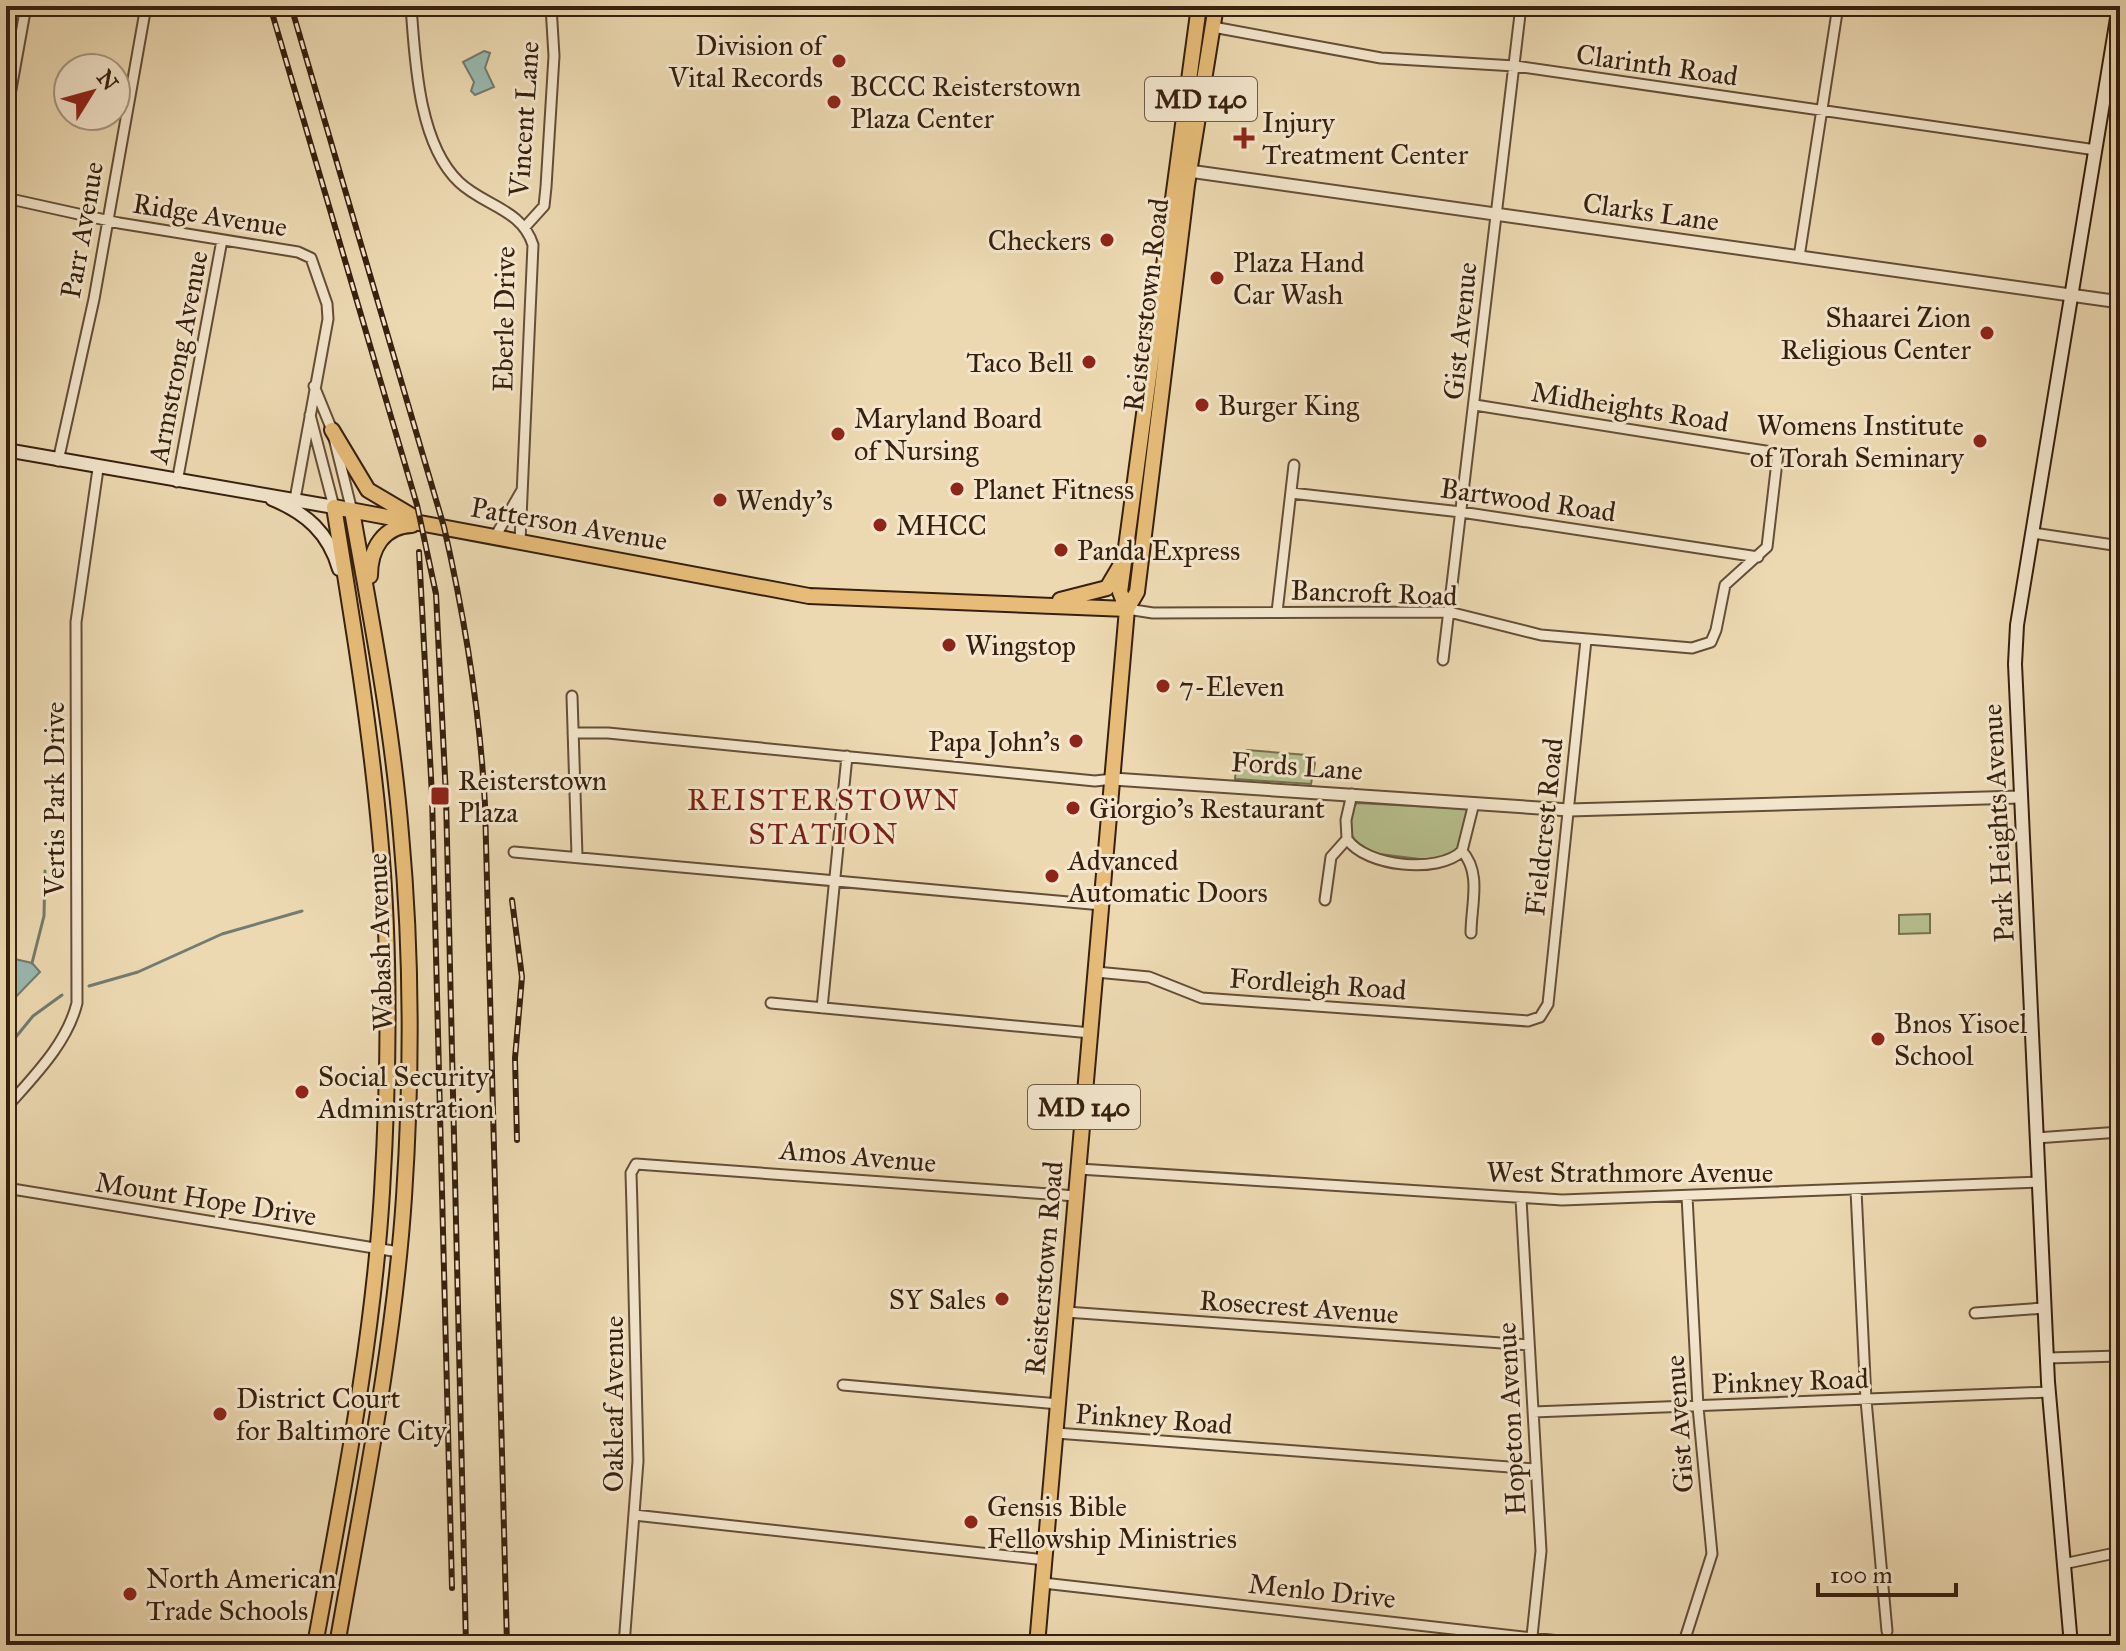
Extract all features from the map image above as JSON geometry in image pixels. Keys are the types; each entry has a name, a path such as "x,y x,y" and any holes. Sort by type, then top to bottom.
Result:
{"main road":[{"name":"Reisterstown Road","path":"1037,1645 1127,609 1137,592 1164,366 1199,6"},
{"path":"1207,6 1205,22 1213,27"},
{"name":"Reisterstown Road","path":"1127,609 1120,592 1156,313 1216,6"},
{"name":"Park Heights Avenue","path":"2071,1645 2044,1308 2020,797 2016,639 2119,9"},
{"path":"1156,313 1160,332 1158,360 1164,366"},
{"path":"332,430 368,490 396,509 434,526"},
{"name":"Patterson Avenue","path":"6,450 98,469 295,499 809,596 1127,609"},
{"path":"250,491 295,510 329,542 352,618"},
{"path":"1044,604 1111,585 1119,571 1135,491"},
{"name":"Wabash Avenue","path":"315,1645 368,1337 386,1106 386,950 380,837 352,618 334,507"},
{"name":"Wabash Avenue","path":"337,1645 387,1354 399,1252 408,1103 408,945 397,789 352,511"},
{"path":"370,612 370,562 378,542 398,527 434,526"}],"street":[{"path":"6,117 26,6"},
{"name":"Parr Avenue","path":"58,461 94,299 146,6"},
{"name":"Eberle Drive","path":"411,6 416,76 437,150 462,185 525,227 534,254 523,425 524,487 520,541"},
{"name":"Vincent Lane","path":"525,227 544,206 554,56 551,6"},
{"name":"Gist Avenue","path":"1443,660 1521,6"},
{"path":"1799,257 1838,6"},
{"path":"2090,6 2119,9"},
{"name":"Clarinth Road","path":"1213,27 1381,58 1515,66 2096,150"},
{"name":"Clarks Lane","path":"1182,170 2120,302"},
{"name":"Ridge Avenue","path":"6,198 106,219 298,252 311,258 328,311 314,386"},
{"name":"Armstrong Avenue","path":"177,482 222,240"},
{"path":"295,499 314,386"},
{"name":"Wabash Avenue","path":"314,386 332,430 352,511"},
{"name":"Midheights Road","path":"1475,405 1778,453 1769,541 1758,557"},
{"name":"Wabash Avenue","path":"310,411 334,507"},
{"path":"1277,612 1294,465"},
{"name":"Vertis Park Drive","path":"6,1108 61,1042 72,1022 77,1003 76,622 98,469"},
{"path":"495,537 524,487"},
{"name":"Bartwood Road","path":"1291,493 1461,512 1758,557"},
{"path":"2033,533 2120,546"},
{"name":"Bancroft Road","path":"1127,609 1153,613 1449,612 1541,635 1692,648 1711,642 1725,585 1736,571 1758,557"},
{"name":"Fieldcrest Road","path":"1540,1017 1548,1004 1586,640"},
{"path":"572,696 577,856"},
{"name":"Fords Lane","path":"573,733 608,733 1095,781 1113,779 1569,810 2020,797"},
{"path":"822,1008 847,756"},
{"path":"1352,794 1346,820 1347,839 1359,853 1374,859 1438,865 1462,851 1474,803"},
{"path":"1325,900 1331,857 1347,839"},
{"path":"1462,851 1472,862 1475,874 1471,933"},
{"path":"514,852 1102,905"},
{"name":"Fordleigh Road","path":"1096,972 1149,977 1202,998 1528,1021 1540,1017"},
{"path":"771,1003 1091,1033"},
{"path":"2036,1138 2120,1132"},
{"name":"Amos Avenue","path":"636,1164 1076,1196"},
{"name":"Oakleaf Avenue","path":"624,1645 639,1442 631,1173 636,1164"},
{"name":"West Strathmore Avenue","path":"1079,1169 1521,1199 1687,1196 2038,1182"},
{"name":"Mount Hope Drive","path":"6,1188 399,1252"},
{"path":"1856,1190 1866,1400 1887,1631"},
{"name":"Gist Avenue","path":"1683,1645 1712,1554 1698,1407 1687,1196"},
{"name":"Hopeton Avenue","path":"1521,1199 1541,1551 1532,1636"},
{"path":"1975,1313 2044,1308"},
{"name":"Rosecrest Avenue","path":"1066,1312 1529,1345"},
{"path":"2047,1358 2120,1356"},
{"name":"Pinkney Road","path":"843,1385 1059,1404"},
{"name":"Pinkney Road","path":"1533,1412 2049,1392"},
{"name":"Pinkney Road","path":"1056,1433 1535,1469"},
{"path":"634,1515 1045,1560"},
{"path":"2063,1564 2120,1552"},
{"name":"Menlo Drive","path":"1043,1583 1595,1645"}],"green space":[{"path":"1247,750 1307,755 1315,763 1311,784 1235,779 1237,755"},
{"path":"1357,803 1471,809 1457,851 1436,861 1363,852 1355,841 1349,821"},
{"path":"1930,914 1930,933 1899,934 1899,915"}],"water":[{"path":"484,51 490,53 485,68 494,87 475,95 471,91 474,82 463,62"},
{"path":"6,957 32,963 40,972 6,1007"}],"waterway":[{"path":"32,963 44,916 45,871"},
{"path":"89,986 138,972 222,934 302,911"},
{"path":"6,1049 33,1016 62,995"}],"railway":[{"path":"270,6 417,505 436,594 446,797 466,1645"},
{"path":"291,6 444,527 459,596 475,700 485,805 507,1645"},
{"path":"419,552 432,796 452,1588"},
{"path":"512,900 522,977 515,1058 517,1140"}],"place":[{"name":"Division of Vital Records","path":"839,61"},
{"name":"BCCC Reisterstown Plaza Center","path":"834,102"},
{"name":"Injury Treatment Center","path":"1244,138"},
{"name":"Checkers","path":"1107,240"},
{"name":"Plaza Hand Car Wash","path":"1217,278"},
{"name":"Shaarei Zion Religious Center","path":"1987,333"},
{"name":"Taco Bell","path":"1089,362"},
{"name":"Burger King","path":"1202,405"},
{"name":"Maryland Board of Nursing","path":"838,434"},
{"name":"Womens Institute of Torah Seminary","path":"1980,441"},
{"name":"Planet Fitness","path":"957,489"},
{"name":"Wendy's","path":"720,500"},
{"name":"MHCC","path":"880,525"},
{"name":"Panda Express","path":"1061,550"},
{"name":"Wingstop","path":"949,645"},
{"name":"7-Eleven","path":"1163,686"},
{"name":"Papa John's","path":"1076,741"},
{"name":"Reisterstown Plaza","path":"440,796"},
{"name":"Giorgio's Restaurant","path":"1073,808"},
{"name":"Advanced Automatic Doors","path":"1052,876"},
{"name":"Bnos Yisoel School","path":"1878,1039"},
{"name":"Social Security Administration","path":"302,1092"},
{"name":"SY Sales","path":"1002,1299"},
{"name":"District Court for Baltimore City","path":"220,1414"},
{"name":"Gensis Bible Fellowship Ministries","path":"971,1522"},
{"name":"North American Trade Schools","path":"130,1594"}],"district":[{"name":"REISTERSTOWN STATION","path":"824,817"}]}
